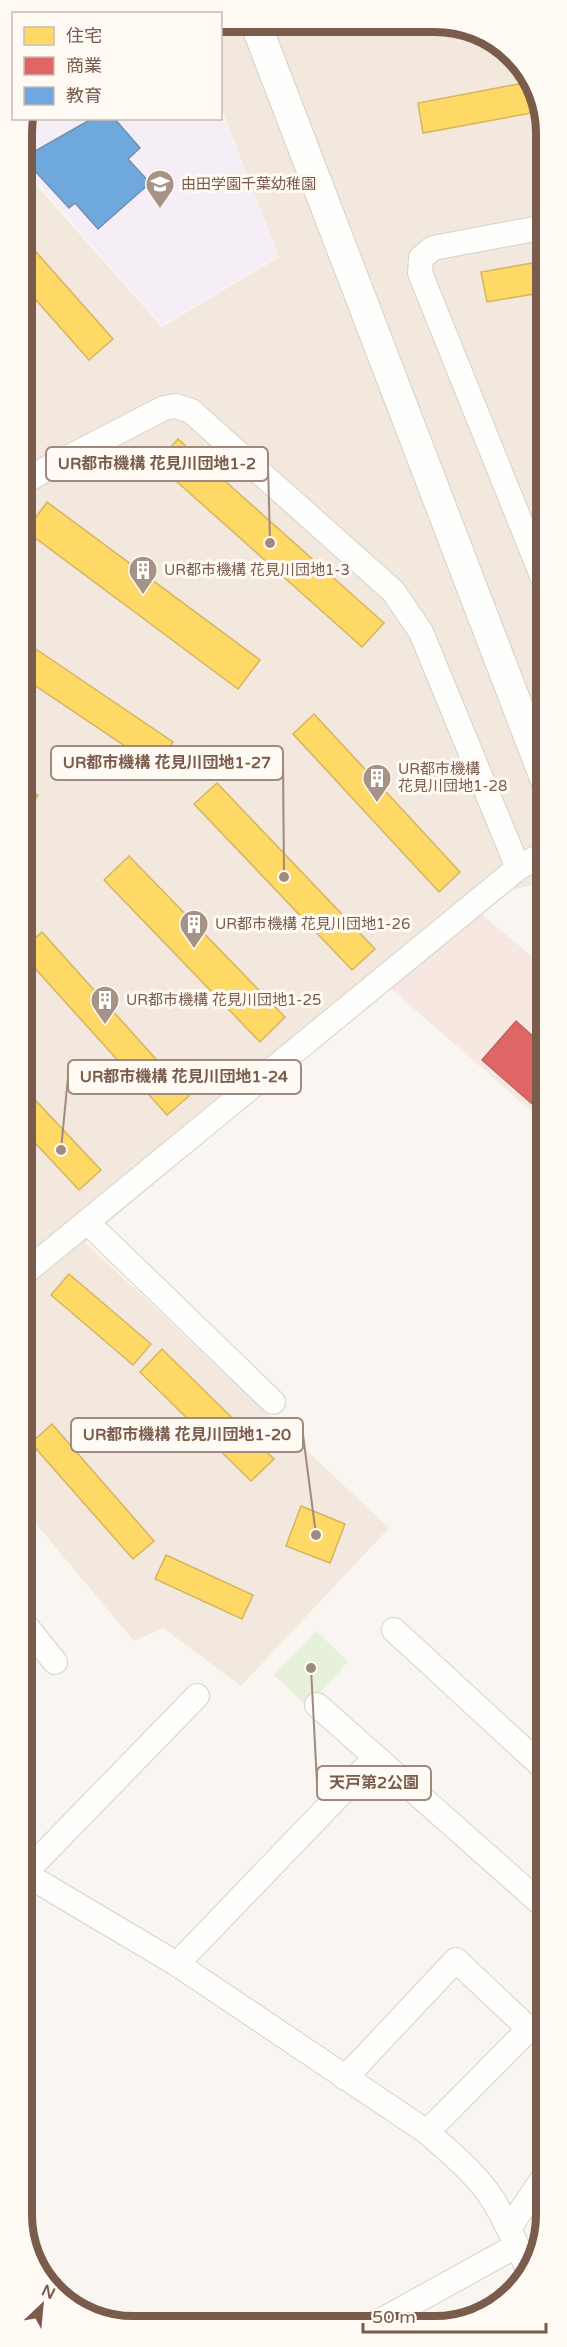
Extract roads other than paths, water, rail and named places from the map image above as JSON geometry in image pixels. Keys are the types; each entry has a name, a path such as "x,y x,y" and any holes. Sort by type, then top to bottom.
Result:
{"street":[{"path":"259,32 536,754"},
{"path":"536,229 433,248 422,258 420,273 536,560"},
{"path":"32,477 164,408 176,406 191,411 393,591 421,632 518,868"},
{"path":"32,1267 518,868 536,858"},
{"path":"87,1222 273,1402"},
{"path":"394,1630 535,1760"},
{"path":"32,1633 55,1662"},
{"path":"32,1864 197,1696"},
{"path":"317,1705 535,1898"},
{"path":"177,1964 375,1758"},
{"path":"32,1878 177,1964 427,2132 460,2162 491,2197 524,2261"},
{"path":"345,2078 456,1960 529,2029 427,2132"},
{"path":"387,2316 513,2237 535,2195"}],"place":[{"name":"由田学園千葉幼稚園","path":"160,210"},
{"name":"UR都市機構 花見川団地1-2","path":"270,543"},
{"name":"UR都市機構 花見川団地1-3","path":"143,596"},
{"name":"UR都市機構 花見川団地1-28","path":"377,804"},
{"name":"UR都市機構 花見川団地1-27","path":"284,877"},
{"name":"UR都市機構 花見川団地1-26","path":"194,950"},
{"name":"UR都市機構 花見川団地1-25","path":"105,1026"},
{"name":"UR都市機構 花見川団地1-24","path":"61,1150"},
{"name":"UR都市機構 花見川団地1-20","path":"316,1535"},
{"name":"天戸第2公園","path":"311,1668"}]}
